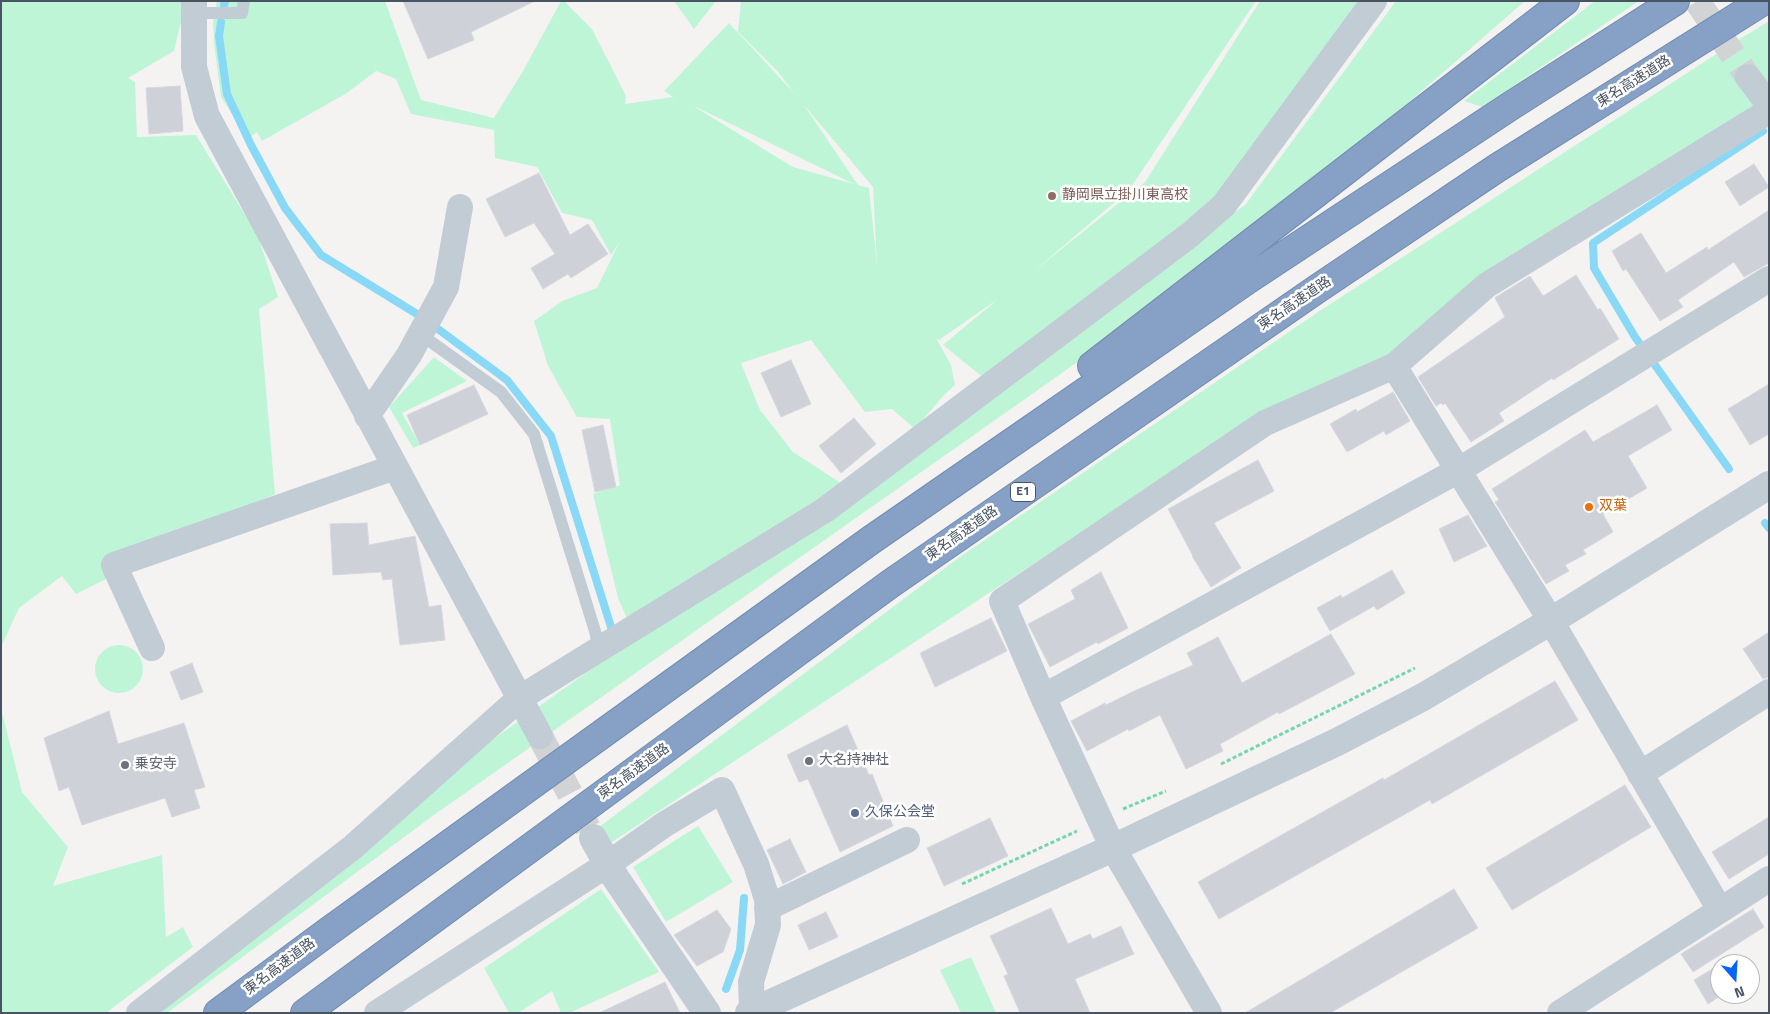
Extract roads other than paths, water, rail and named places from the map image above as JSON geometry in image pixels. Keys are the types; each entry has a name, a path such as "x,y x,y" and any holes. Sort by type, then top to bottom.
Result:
{"highway":[{"path":"871,540 1184,295 1565,1"},
{"name":"東名高速道路","path":"218,1013 871,540 1247,280 1512,105 1676,1"},
{"name":"東名高速道路","path":"305,1013 890,584 1309,294 1497,168 1763,1"}],"street":[{"path":"139,1013 353,847 520,698 825,510 1191,234 1224,205 1374,1"},
{"path":"194,7 194,67 206,116 540,736"},
{"path":"1748,77 1769,105"},
{"path":"1209,1013 1113,848 1043,697 1002,601 1265,423 1394,366 1487,285 1769,111"},
{"path":"367,416 409,355 446,287 460,207"},
{"path":"1043,697 1459,470 1769,279"},
{"path":"1394,366 1551,621 1720,910"},
{"path":"152,648 114,565 395,467"},
{"path":"377,1013 608,864 665,824 722,790 756,864 767,899 768,925 751,982 750,1012 1113,848 1337,742 1423,697 1551,621 1769,486"},
{"path":"1640,774 1769,692"},
{"path":"593,838 608,864 707,1013"},
{"path":"767,908 907,840"},
{"path":"1560,1013 1769,879"}],"lane":[{"path":"194,7 242,14 244,1"},
{"path":"420,334 501,392 534,434 596,631 599,649"}],"waterway":[{"path":"224,5 225,1"},
{"path":"221,22 219,36 227,94 251,145 285,208 321,255 417,314"},
{"path":"1729,469 1635,337 1594,268 1593,243 1763,131"},
{"path":"438,329 507,380 551,436 612,630"},
{"path":"1765,523 1769,528"},
{"path":"726,989 740,950 744,898"}],"tunnel":[{"path":"1697,1 1748,77"},
{"path":"540,736 593,838"}],"place":[{"name":"静岡県立掛川東高校","path":"1052,196"},
{"name":"双葉","path":"1589,507"},
{"name":"大名持神社","path":"809,761"},
{"name":"乗安寺","path":"125,765"},
{"name":"久保公会堂","path":"855,813"}]}
